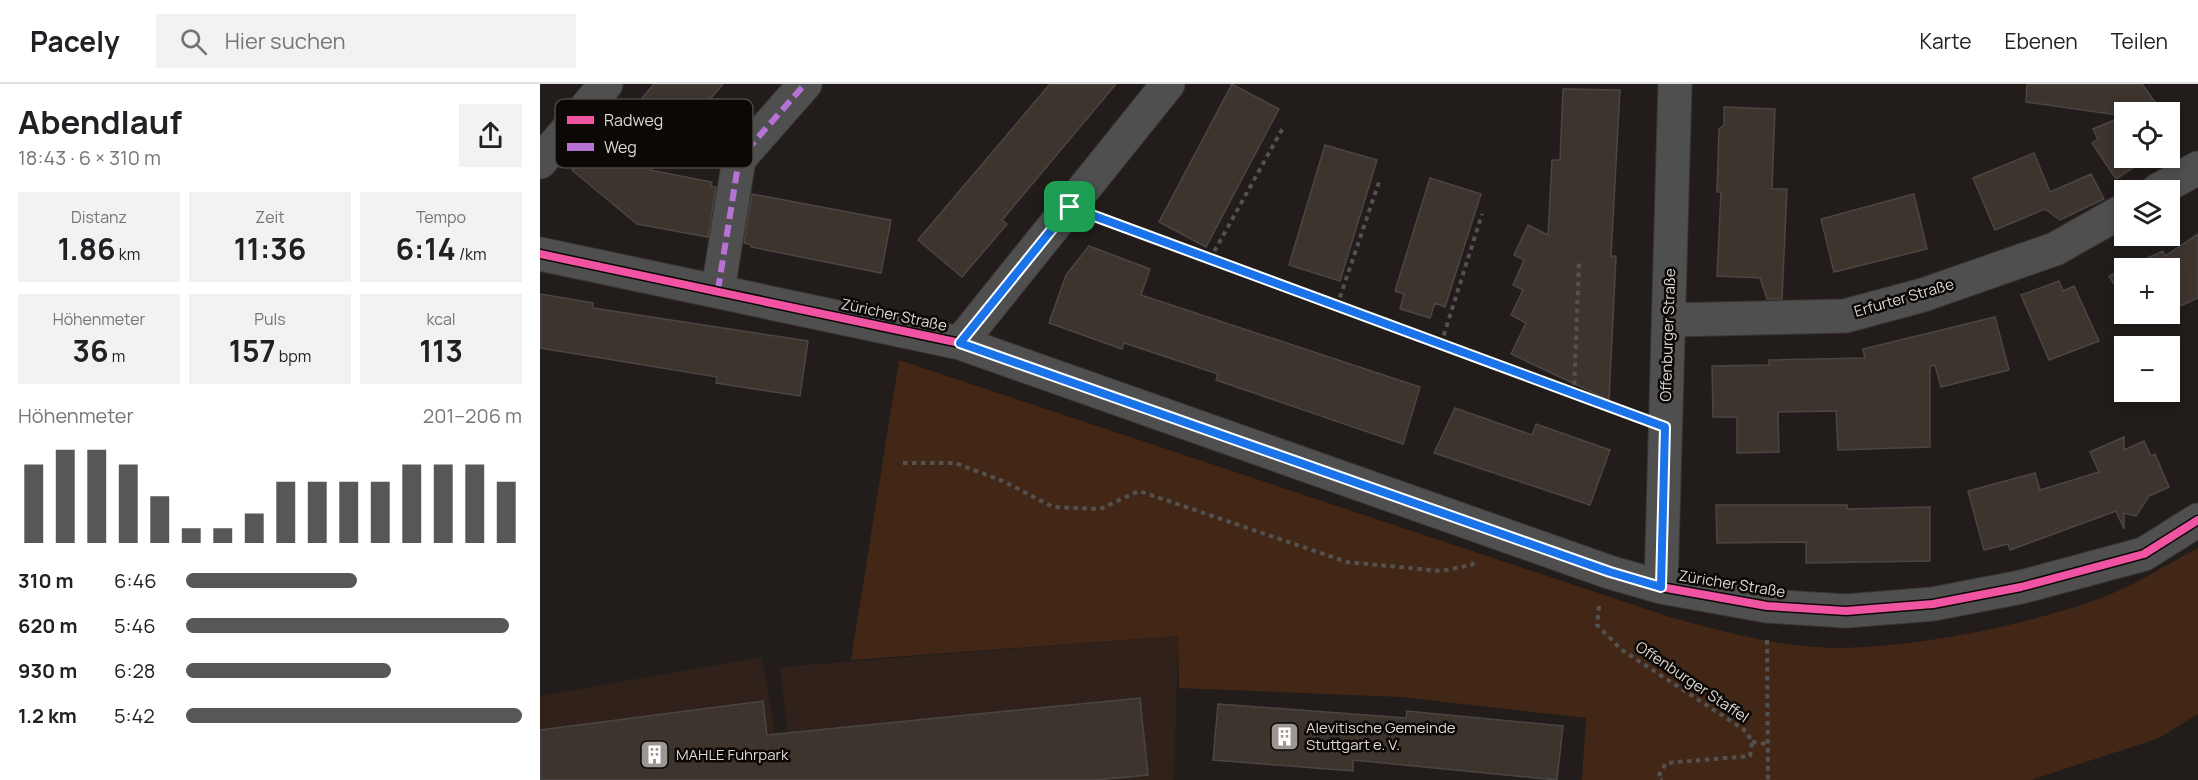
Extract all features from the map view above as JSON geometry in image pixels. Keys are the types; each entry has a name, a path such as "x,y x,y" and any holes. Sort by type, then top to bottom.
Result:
{"street":[{"path":"593,99 606,84"},
{"path":"753,143 805,84"},
{"path":"960,343 1168,84"},
{"name":"Offenburger Straße","path":"1661,587 1675,84"},
{"path":"540,162 555,144"},
{"path":"717,290 737,168"},
{"path":"2176,180 2198,168"},
{"name":"Erfurter Straße","path":"1669,320 1845,316 1923,295 2055,249 2114,216"},
{"name":"Züricher Straße","path":"540,254 960,343 1610,572 1661,587 1767,606 1856,610 1933,604 2020,587 2144,554 2198,520"}],"path":[{"path":"1210,259 1284,126"},
{"path":"1337,306 1380,179"},
{"path":"1070,207 1665,427"},
{"path":"1441,345 1482,214"},
{"path":"1574,394 1579,261"},
{"path":"903,463 955,463 1003,481 1053,507 1101,509 1139,491 1347,562 1441,571 1462,567 1472,564 1497,532"},
{"path":"1752,742 1767,744"}],"shaded area":[{"path":"899,360 1670,617 1786,644 1836,648 1872,647 1949,637 2026,621 2106,596 2133,584 2198,548 2198,714 2159,738 2031,780 1582,780 1586,718 1402,697 1179,688 1178,636 851,660"},
{"path":"1178,636 1174,780 793,780 780,667"},
{"name":"MAHLE Fuhrpark","path":"762,657 783,780 540,780 540,696"}],"building":[{"path":"654,84 723,84 710,99 641,99"},
{"path":"1050,84 1116,84 1002,220 1007,224 962,277 918,240"},
{"path":"1232,84 1279,109 1206,247 1159,222"},
{"path":"2027,84 2142,84 2155,102 2114,102 2114,115 2026,102"},
{"path":"1563,89 1620,90 1611,256 1616,256 1609,400 1511,354 1526,323 1511,315 1523,290 1513,285 1524,260 1514,255 1528,225 1548,235 1552,160 1560,160"},
{"path":"1724,107 1775,109 1772,189 1787,189 1782,299 1767,299 1760,278 1717,276 1721,192 1717,192 1719,129 1724,125"},
{"path":"2114,120 2114,168 2133,168 2116,179 2092,143 2098,139 2093,129"},
{"path":"1325,145 1377,160 1340,281 1289,265"},
{"path":"2034,153 2050,192 2091,174 2104,199 2060,220 2045,209 1995,230 1973,178"},
{"path":"574,168 652,168 650,170 712,182 711,186 716,187 708,237 637,224 572,170"},
{"path":"1430,178 1481,194 1445,307 1435,303 1430,318 1400,309 1404,294 1395,291"},
{"path":"752,194 891,220 881,273 751,247 744,243"},
{"path":"1914,194 1927,249 1834,272 1821,219"},
{"path":"2198,234 2198,298 2180,306 2180,258 2147,258 2163,251 2165,256"},
{"path":"1089,246 1150,269 1141,295 1420,387 1403,444 1216,380 1218,374 1124,343 1122,349 1049,323 1066,275"},
{"path":"2114,274 2114,284 2109,276"},
{"path":"2059,281 2063,291 2074,286 2099,341 2049,360 2021,295"},
{"path":"540,294 593,303 593,308 808,341 800,396 716,383 717,377 540,348"},
{"path":"1995,317 2009,370 1941,387 1935,365 1930,366 1930,447 1838,450 1836,411 1778,412 1779,452 1737,453 1737,417 1713,417 1712,366 1769,365 1769,360 1865,358 1863,349"},
{"path":"1455,408 1532,435 1536,424 1610,450 1590,505 1434,453"},
{"path":"2124,437 2124,450 2144,441 2151,456 2155,454 2169,487 2149,496 2136,516 2124,513 2124,529 2116,511 2010,550 2008,544 1984,550 1968,491 2035,473 2040,490 2099,472 2090,452"},
{"path":"1716,505 1847,505 1847,509 1930,507 1930,561 1806,563 1806,542 1717,543"},
{"path":"1140,698 1148,775 1095,780 540,780 540,730 763,701 767,735"},
{"path":"1218,704 1406,718 1407,711 1563,726 1557,780 1353,760 1353,771 1213,760"}],"marked path":[{"path":"753,143 805,84"},
{"path":"718,290 738,168"}],"cycle path":[{"path":"540,254 960,343 1609,572 1661,587 1767,606 1846,611 1933,604 2021,587 2144,554 2198,520"}],"place":[{"name":"Alevitische Gemeinde Stuttgart e. V.","path":"1285,737"},
{"name":"MAHLE Fuhrpark","path":"655,755"}],"route":[{"path":"1070,207 1665,427 1661,587 1610,572 960,343 1070,207"}]}
